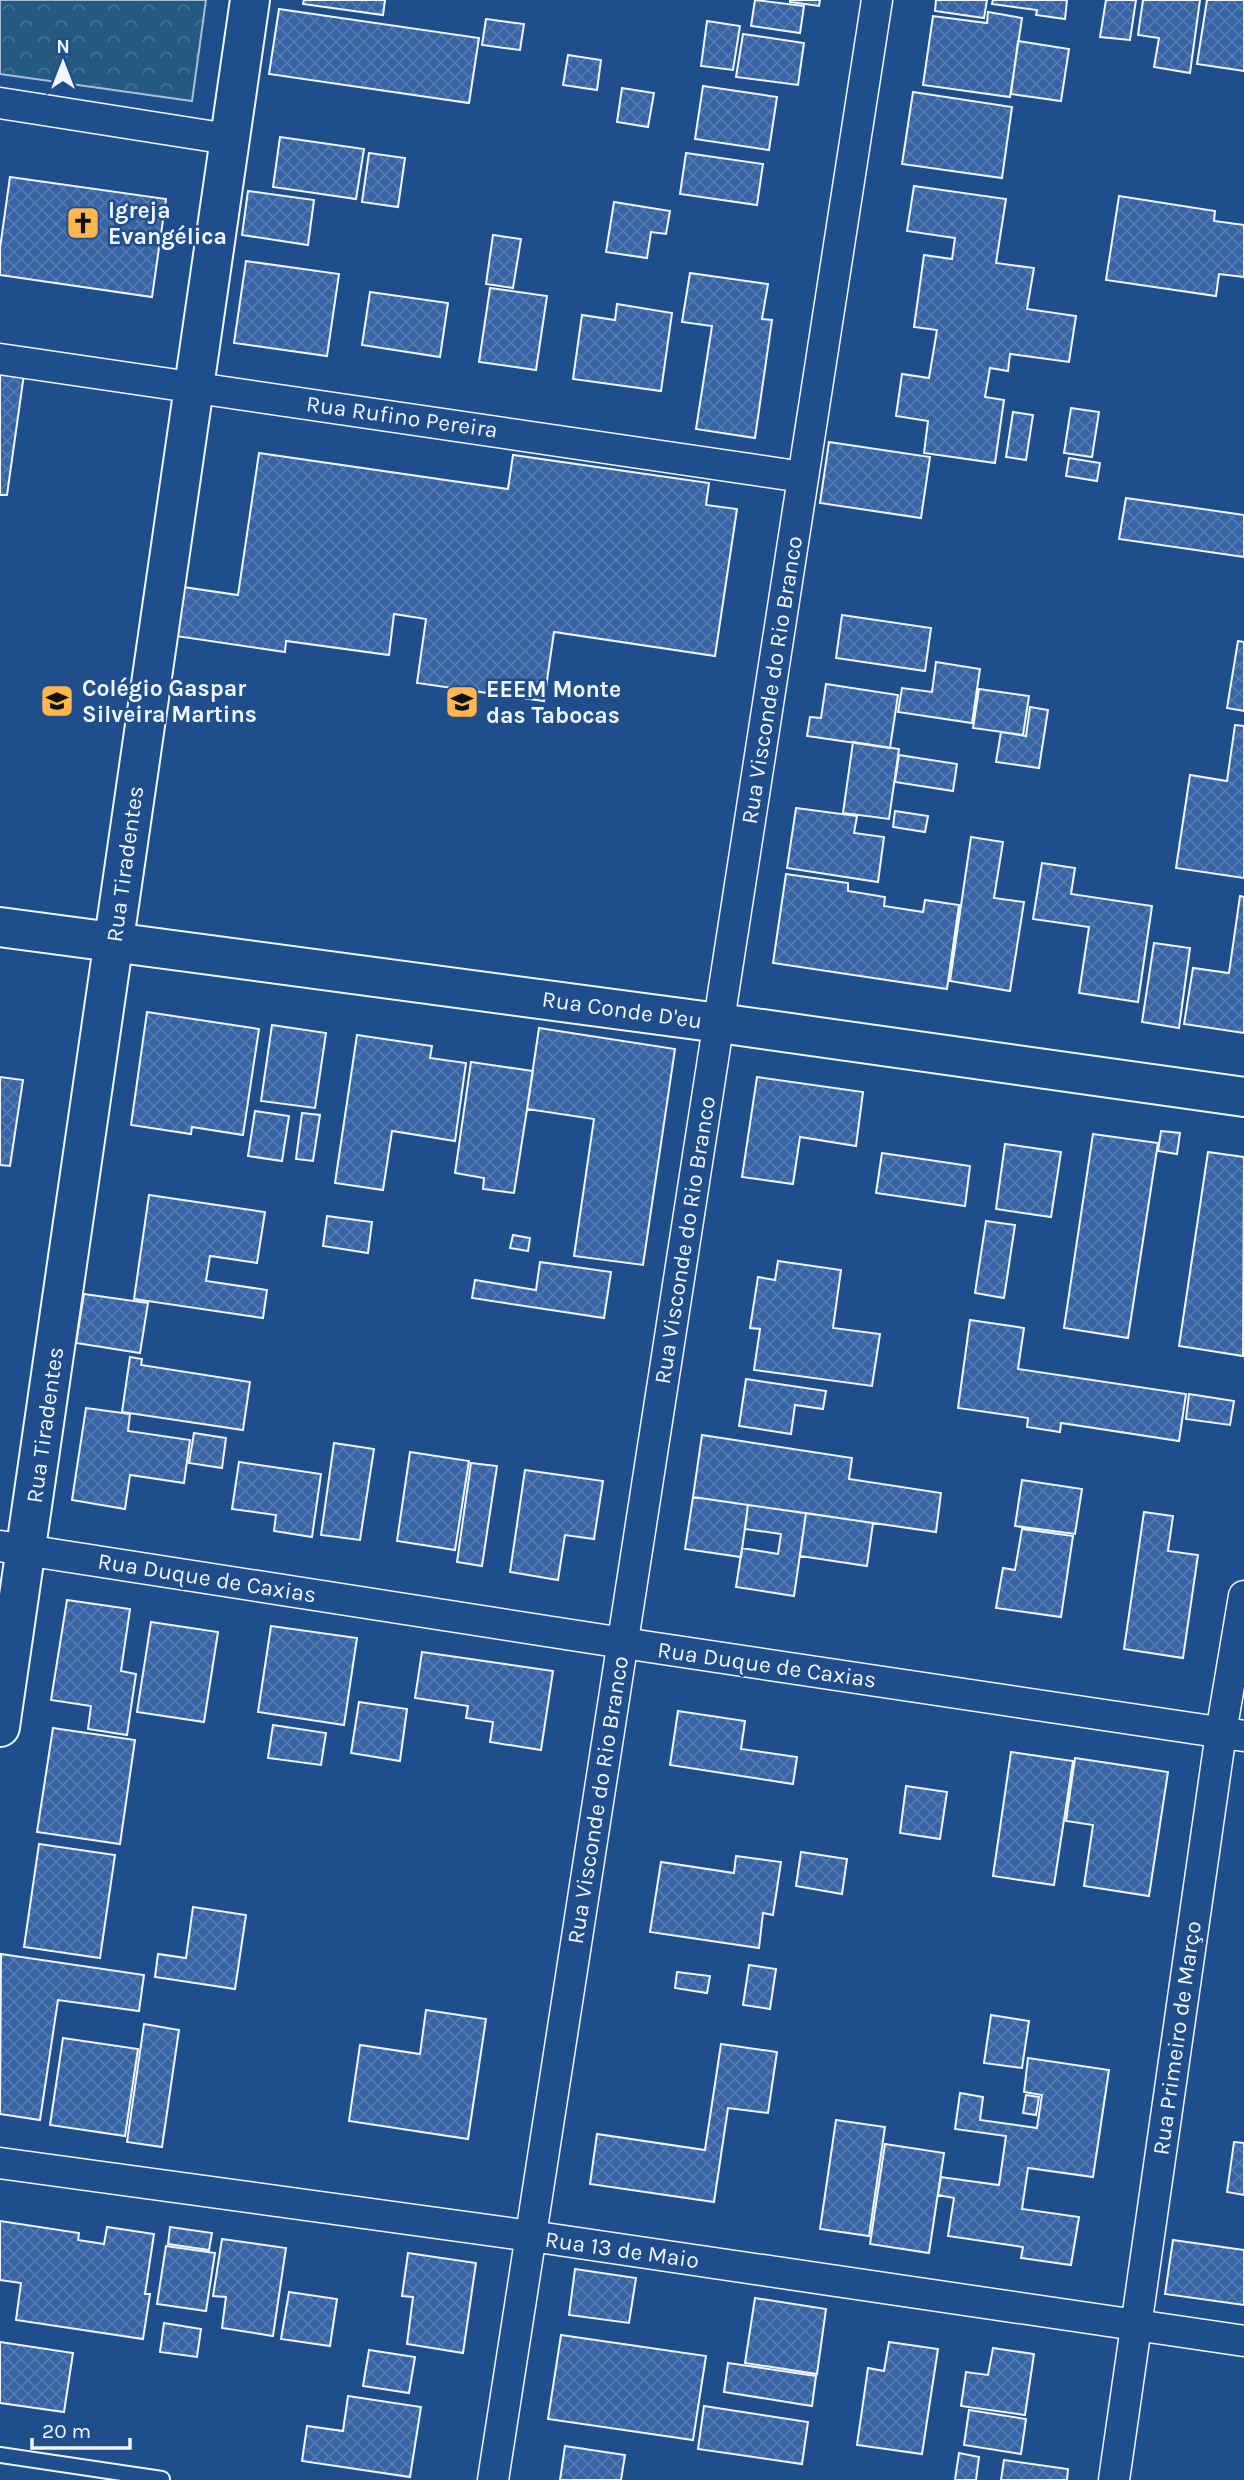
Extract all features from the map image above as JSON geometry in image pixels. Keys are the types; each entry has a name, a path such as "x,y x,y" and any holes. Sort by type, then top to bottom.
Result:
{"main road":[{"name":"Rua Tiradentes","path":"0,1727 13,1548 114,942 250,0"},
{"name":"Rua Conde D'eu","path":"0,928 719,1023 1244,1097"}],"street":[{"name":"Rua Visconde do Rio Branco","path":"493,2480 877,0"},
{"path":"0,103 228,139"},
{"name":"Rua Rufino Pereira","path":"0,359 803,477"},
{"name":"Rua Duque de Caxias","path":"13,1548 1232,1734"},
{"name":"Rua Primeiro de Março","path":"1114,2480 1136,2325 1232,1734 1244,1596"},
{"name":"Rua 13 de Maio","path":"0,2163 531,2236 1244,2341"}],"lane":[{"path":"0,2455 162,2479"}],"green space":[{"path":"0,0 206,0 192,101 0,74"}],"building":[{"path":"304,0 385,0 383,15 303,4"},
{"path":"755,0 804,6 800,33 751,26"},
{"path":"790,0 820,0 819,6"},
{"path":"936,0 987,0 984,18 935,11"},
{"path":"993,0 1067,0 1065,19 1036,15 1037,10 992,4"},
{"path":"1106,0 1136,0 1130,40 1100,37"},
{"path":"1143,0 1200,0 1190,73 1154,67 1159,38 1138,35"},
{"path":"1207,0 1244,0 1244,71 1197,64"},
{"path":"279,9 479,38 469,103 269,74"},
{"path":"988,12 1022,18 1010,97 923,85 933,16 987,23"},
{"path":"486,19 524,24 520,50 482,45"},
{"path":"707,21 740,26 733,70 701,66"},
{"path":"743,34 804,43 798,85 736,77"},
{"path":"1018,41 1069,49 1061,101 1011,94"},
{"path":"568,55 601,60 597,90 563,85"},
{"path":"703,86 777,97 769,150 695,139"},
{"path":"622,88 654,93 648,127 617,122"},
{"path":"913,92 1012,107 1002,178 902,164"},
{"path":"280,137 364,149 356,199 273,187"},
{"path":"369,153 405,158 398,207 362,202"},
{"path":"686,153 763,164 757,205 680,194"},
{"name":"Igreja Evangélica","path":"10,177 166,199 152,297 0,275 0,248"},
{"path":"914,186 1006,199 996,263 1034,268 1027,309 1076,316 1069,362 1010,354 1008,371 990,368 985,397 1004,400 995,463 924,453 928,421 896,416 902,374 929,378 937,330 914,327 924,255 952,259 955,238 907,231"},
{"path":"248,191 314,200 308,245 242,235"},
{"path":"1119,196 1215,211 1214,221 1244,225 1244,277 1219,274 1216,296 1106,280"},
{"path":"614,202 670,211 666,234 651,232 647,258 606,252"},
{"path":"493,235 521,239 513,288 486,284"},
{"path":"246,261 339,274 327,356 234,343"},
{"path":"690,273 768,284 762,319 772,320 755,438 696,429 712,326 682,322"},
{"path":"490,288 547,296 536,370 479,362"},
{"path":"370,292 448,303 440,357 362,345"},
{"path":"617,304 672,313 661,391 573,379 582,315 615,320"},
{"path":"0,370 24,374 7,495 0,495"},
{"path":"1071,408 1099,412 1092,457 1064,453"},
{"path":"1013,412 1033,415 1026,460 1006,457"},
{"path":"829,442 930,457 921,518 820,503"},
{"path":"259,453 508,489 513,455 709,483 706,505 737,509 715,656 554,632 544,701 417,683 426,619 394,614 389,655 286,641 285,652 169,635 176,586 238,595"},
{"path":"1069,458 1100,463 1097,481 1066,476"},
{"path":"1126,498 1244,515 1244,557 1119,539"},
{"path":"842,615 931,628 925,671 836,658"},
{"path":"1238,641 1244,642 1244,711 1227,708"},
{"path":"936,662 980,669 972,723 898,712 902,688 932,692"},
{"path":"826,684 898,695 890,748 807,736 810,717 821,718"},
{"path":"979,689 1029,696 1023,735 973,728"},
{"path":"1030,707 1048,710 1039,768 996,762 1001,732 1026,736"},
{"path":"1235,725 1244,726 1244,878 1176,868 1190,775 1227,781"},
{"path":"853,742 899,749 889,819 843,813"},
{"path":"899,755 957,764 953,791 895,782"},
{"path":"796,808 857,816 854,833 884,837 878,882 787,868"},
{"path":"895,811 928,816 925,832 893,827"},
{"path":"971,837 1003,842 994,898 1024,902 1010,991 950,981"},
{"path":"1042,863 1075,868 1071,894 1152,906 1138,1002 1079,993 1089,927 1033,919"},
{"path":"786,874 848,883 848,891 885,897 884,906 923,912 925,900 959,905 947,989 773,963"},
{"path":"1240,896 1244,897 1244,1033 1184,1024 1193,968 1229,973"},
{"path":"1154,943 1190,948 1179,1028 1142,1022"},
{"path":"147,1012 259,1029 243,1135 192,1127 191,1134 131,1125"},
{"path":"272,1025 326,1033 315,1108 261,1101"},
{"path":"539,1028 675,1049 643,1265 574,1256 594,1119 527,1109"},
{"path":"357,1035 432,1046 430,1058 466,1063 455,1141 392,1131 383,1190 335,1183"},
{"path":"471,1062 533,1071 514,1193 483,1189 484,1178 455,1173"},
{"path":"0,1077 23,1080 10,1166 0,1165"},
{"path":"757,1077 863,1092 856,1146 800,1137 793,1184 742,1177"},
{"path":"255,1111 289,1116 282,1161 248,1156"},
{"path":"302,1113 320,1115 313,1161 296,1159"},
{"path":"1161,1131 1180,1133 1177,1154 1158,1151"},
{"path":"1093,1134 1158,1143 1128,1338 1064,1328"},
{"path":"1005,1144 1061,1152 1051,1217 996,1209"},
{"path":"1208,1152 1244,1157 1243,1356 1179,1346"},
{"path":"882,1153 970,1166 965,1206 876,1193"},
{"path":"149,1195 265,1212 257,1263 210,1256 206,1281 267,1290 263,1318 134,1299"},
{"path":"327,1216 372,1222 368,1253 323,1246"},
{"path":"986,1221 1015,1225 1004,1298 975,1293"},
{"path":"513,1235 530,1238 528,1251 510,1248"},
{"path":"778,1261 841,1270 833,1328 880,1334 872,1386 754,1370 760,1329 750,1328 758,1277 775,1280"},
{"path":"540,1262 611,1272 604,1318 472,1298 475,1280 536,1290"},
{"path":"84,1294 148,1303 140,1353 76,1343"},
{"path":"970,1320 1024,1328 1018,1369 1186,1394 1179,1441 1061,1423 1060,1432 1027,1427 1028,1418 958,1408"},
{"path":"130,1357 142,1359 141,1365 250,1382 243,1430 122,1412"},
{"path":"746,1379 826,1391 823,1409 795,1405 791,1434 739,1426"},
{"path":"1189,1394 1234,1401 1230,1425 1186,1419"},
{"path":"86,1408 130,1414 128,1431 190,1440 184,1483 130,1475 125,1509 72,1500"},
{"path":"194,1433 226,1438 222,1468 189,1463"},
{"path":"702,1435 852,1458 849,1479 941,1493 936,1532 693,1497"},
{"path":"334,1443 374,1449 360,1540 321,1535"},
{"path":"410,1452 469,1461 455,1550 397,1541"},
{"path":"239,1462 321,1474 312,1537 274,1531 276,1515 232,1509"},
{"path":"471,1463 497,1466 482,1566 457,1562"},
{"path":"525,1470 603,1481 594,1539 565,1535 558,1580 510,1572"},
{"path":"1022,1480 1082,1489 1075,1534 1015,1526"},
{"path":"693,1497 748,1505 741,1557 685,1549"},
{"path":"748,1505 806,1513 794,1596 736,1587 742,1548 778,1554 781,1534 745,1529"},
{"path":"1144,1512 1173,1516 1168,1551 1198,1555 1183,1658 1124,1649"},
{"path":"806,1513 873,1523 867,1566 800,1556"},
{"path":"1022,1529 1073,1536 1061,1617 996,1608 1003,1568 1015,1570"},
{"path":"67,1600 130,1609 121,1671 136,1674 127,1735 88,1729 91,1706 51,1700"},
{"path":"151,1622 218,1632 204,1722 137,1712"},
{"path":"271,1626 357,1638 344,1725 258,1712"},
{"path":"422,1652 553,1671 541,1750 490,1742 493,1722 466,1718 468,1706 415,1698"},
{"path":"359,1702 407,1709 400,1761 351,1753"},
{"path":"678,1711 745,1721 741,1749 797,1757 793,1784 670,1765"},
{"path":"273,1725 326,1733 321,1765 268,1758"},
{"path":"53,1728 135,1740 120,1844 37,1832"},
{"path":"1011,1752 1073,1761 1054,1885 993,1876"},
{"path":"1075,1758 1168,1772 1149,1896 1084,1886 1093,1825 1066,1821"},
{"path":"906,1786 947,1792 940,1839 900,1833"},
{"path":"39,1844 115,1855 100,1958 24,1947"},
{"path":"801,1852 847,1859 842,1894 796,1886"},
{"path":"736,1856 781,1862 773,1915 763,1913 759,1948 650,1932 661,1862 734,1873"},
{"path":"193,1907 246,1915 235,1989 155,1977 158,1954 186,1958"},
{"path":"1,1954 144,1975 139,2011 58,2000 40,2120 0,2114"},
{"path":"749,1965 776,1969 770,2009 743,2005"},
{"path":"677,1972 710,1976 707,1993 675,1988"},
{"path":"426,2010 486,2019 468,2139 349,2121 360,2045 420,2054"},
{"path":"991,2015 1029,2021 1022,2068 984,2063"},
{"path":"144,2024 179,2030 162,2147 127,2142"},
{"path":"63,2038 138,2049 125,2136 50,2125"},
{"path":"721,2044 777,2052 768,2113 728,2108 714,2202 590,2184 597,2134 705,2150"},
{"path":"1028,2058 1109,2070 1093,2177 1028,2168 1022,2209 1079,2217 1071,2265 1021,2258 1023,2247 948,2236 954,2198 938,2195 941,2177 999,2185 1006,2136 955,2129 960,2093 983,2097 980,2120 1037,2128 1042,2095 1024,2092"},
{"path":"1026,2095 1039,2097 1036,2115 1023,2113"},
{"path":"836,2120 885,2127 869,2236 820,2229"},
{"path":"1234,2142 1244,2143 1244,2195 1227,2192"},
{"path":"885,2144 944,2153 929,2253 870,2244"},
{"path":"0,2221 79,2233 78,2240 104,2244 107,2227 154,2234 145,2294 150,2294 143,2339 16,2320 21,2283 0,2280"},
{"path":"170,2227 212,2233 209,2250 168,2244"},
{"path":"222,2239 286,2248 273,2336 222,2328 226,2297 213,2296"},
{"path":"1173,2240 1244,2250 1244,2305 1165,2294"},
{"path":"166,2246 215,2253 206,2311 157,2304"},
{"path":"408,2253 476,2263 463,2353 407,2344 413,2297 402,2296"},
{"path":"575,2269 636,2278 629,2323 569,2315"},
{"path":"289,2292 337,2299 330,2346 281,2339"},
{"path":"755,2298 826,2309 817,2374 745,2363"},
{"path":"164,2323 201,2329 197,2357 160,2352"},
{"path":"561,2335 706,2356 693,2440 548,2419"},
{"path":"0,2342 73,2353 64,2412 0,2403"},
{"path":"889,2342 938,2349 922,2454 857,2445 868,2368 884,2371"},
{"path":"993,2348 1034,2354 1025,2415 961,2406 966,2372 988,2375"},
{"path":"369,2350 415,2357 409,2393 363,2386"},
{"path":"728,2363 816,2376 812,2406 724,2392"},
{"path":"348,2396 421,2407 410,2477 302,2461 307,2426 343,2431"},
{"path":"704,2406 808,2422 802,2464 698,2449"},
{"path":"969,2410 1026,2419 1021,2454 964,2445"},
{"path":"565,2446 625,2455 621,2480 560,2480"},
{"path":"959,2453 979,2457 976,2480 955,2480"},
{"path":"1004,2460 1068,2469 1067,2480 1001,2480"}],"place":[{"name":"Igreja Evangélica","path":"83,223"},
{"name":"Colégio Gaspar Silveira Martins","path":"57,701"},
{"name":"EEEM Monte das Tabocas","path":"462,702"}]}
